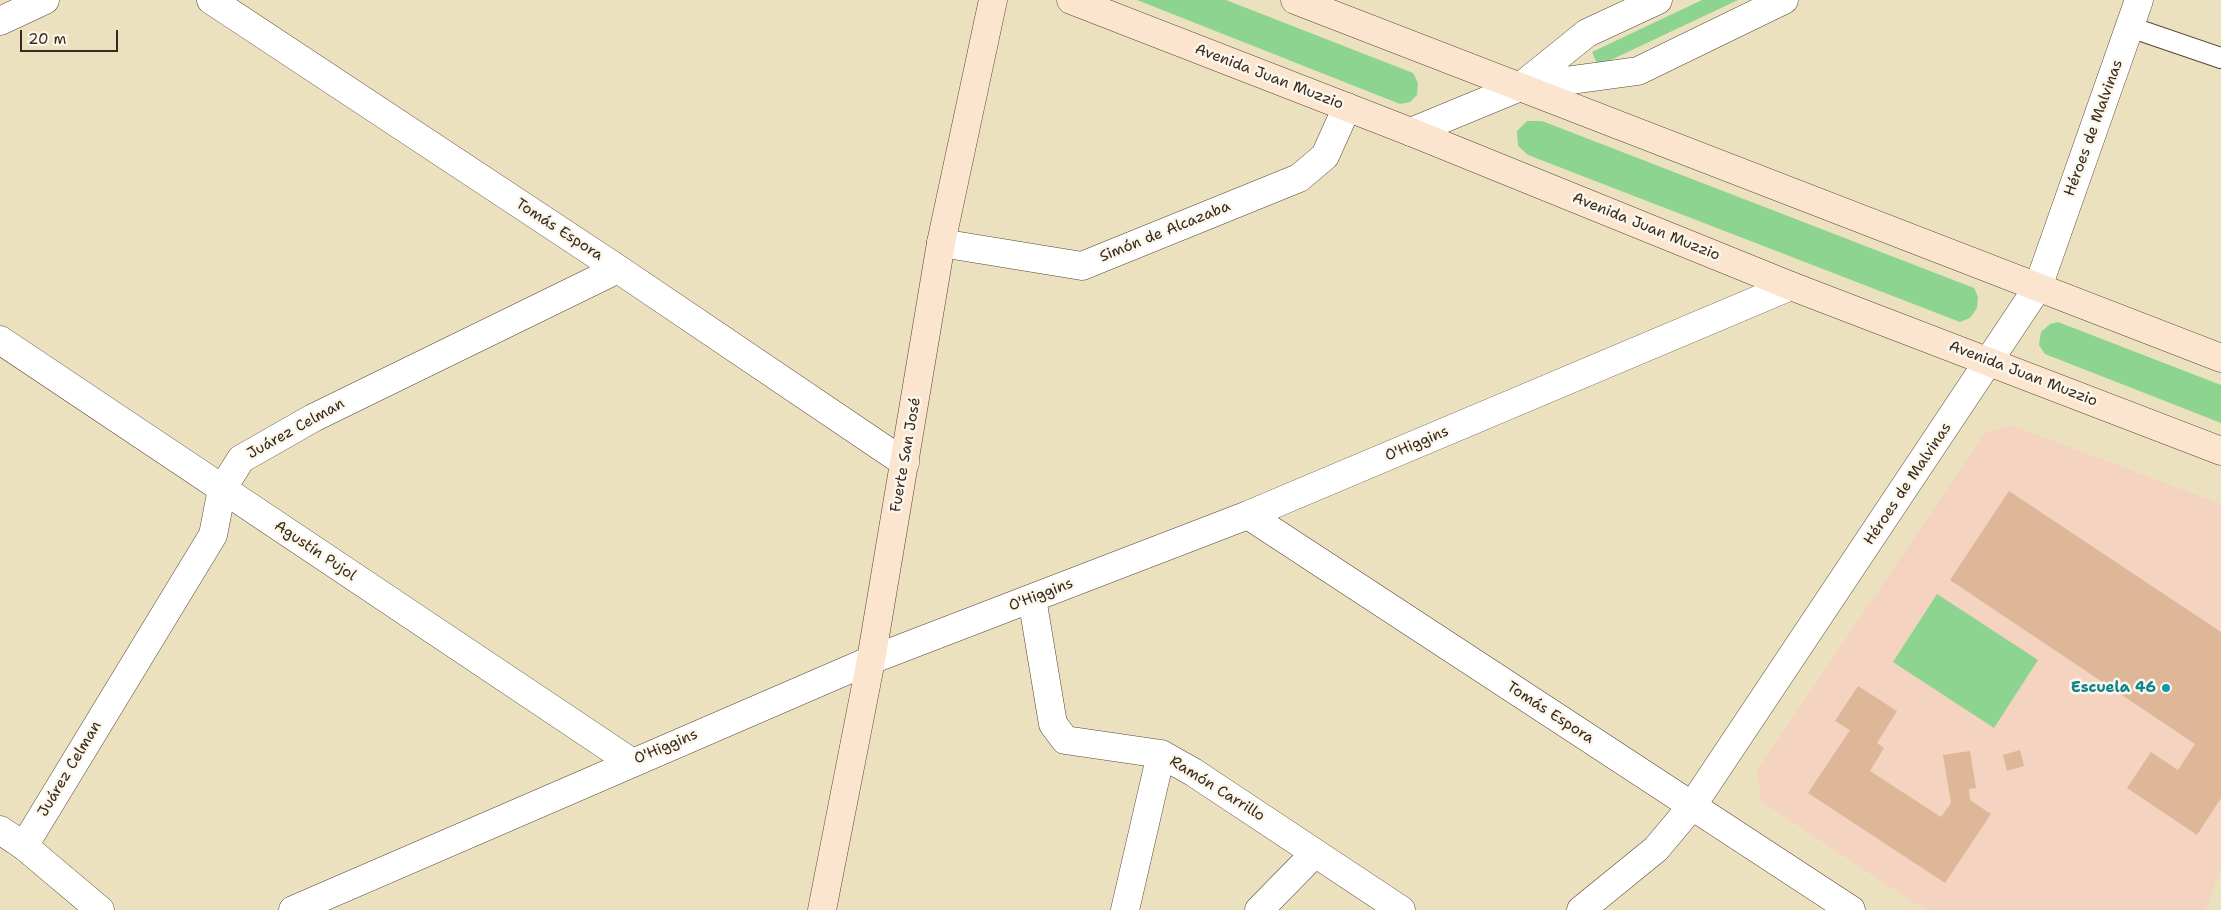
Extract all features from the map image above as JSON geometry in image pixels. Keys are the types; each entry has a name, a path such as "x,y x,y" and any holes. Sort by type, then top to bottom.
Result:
{"main road":[{"name":"Fuerte San José","path":"822,910 871,660 941,243 994,0"},
{"name":"Avenida Juan Muzzio","path":"1071,0 1411,132 1791,286 2221,451"},
{"path":"1295,0 2221,358"}],"street":[{"path":"0,22 45,0"},
{"name":"Tomás Espora","path":"211,0 618,269 905,463"},
{"path":"1520,87 1587,33 1658,0"},
{"path":"1411,132 1520,87 1638,71 1784,0"},
{"name":"Héroes de Malvinas","path":"1581,910 1656,849 1692,806 1990,362 2038,287 2139,0"},
{"name":"Simón de Alcazaba","path":"941,243 1082,266 1299,178 1325,156 1348,107"},
{"name":"Juárez Celman","path":"24,846 213,536 222,489 241,459 314,418 618,269"},
{"name":"O'Higgins","path":"293,910 631,762 871,660 1248,516 1791,286"},
{"name":"Agustín Pujol","path":"0,340 631,762"},
{"name":"Tomás Espora","path":"1248,516 1851,910"},
{"name":"Ramón Carrillo","path":"1032,598 1053,724 1065,740 1161,754 1193,772 1401,910"},
{"path":"1125,910 1161,754"},
{"path":"0,830 24,846 100,910"},
{"path":"1259,910 1315,853"}],"lane":[{"path":"2130,27 2221,58"}],"shaded area":[{"path":"2011,425 2221,504 2221,867 2206,910 1925,910 1761,801 1757,770 1985,433"}],"green space":[{"path":"1137,0 1226,0 1413,73 1418,83 1417,95 1410,102 1400,104"},
{"path":"1702,0 1738,0 1598,66 1592,52"},
{"path":"1527,121 1542,121 1974,288 1978,297 1977,308 1970,318 1960,322 1528,155 1518,146 1517,131"},
{"path":"2058,322 2221,385 2221,423 2045,354 2039,345 2041,332 2050,324"},
{"path":"1937,594 2038,660 1994,728 1893,662"}],"building":[{"name":"Escuela 46","path":"2009,491 2221,632 2221,798 2197,835 2127,788 2151,752 2178,770 2195,744 1950,580"},
{"path":"1858,686 1897,711 1877,743 1884,748 1870,771 1941,817 1951,803 1943,755 1970,751 1976,788 1969,789 1970,800 1991,814 1945,883 1808,793 1850,730 1835,721"},
{"path":"2020,750 2024,766 2007,771 2003,755"}],"place":[{"name":"Escuela 46","path":"2166,688"}]}
